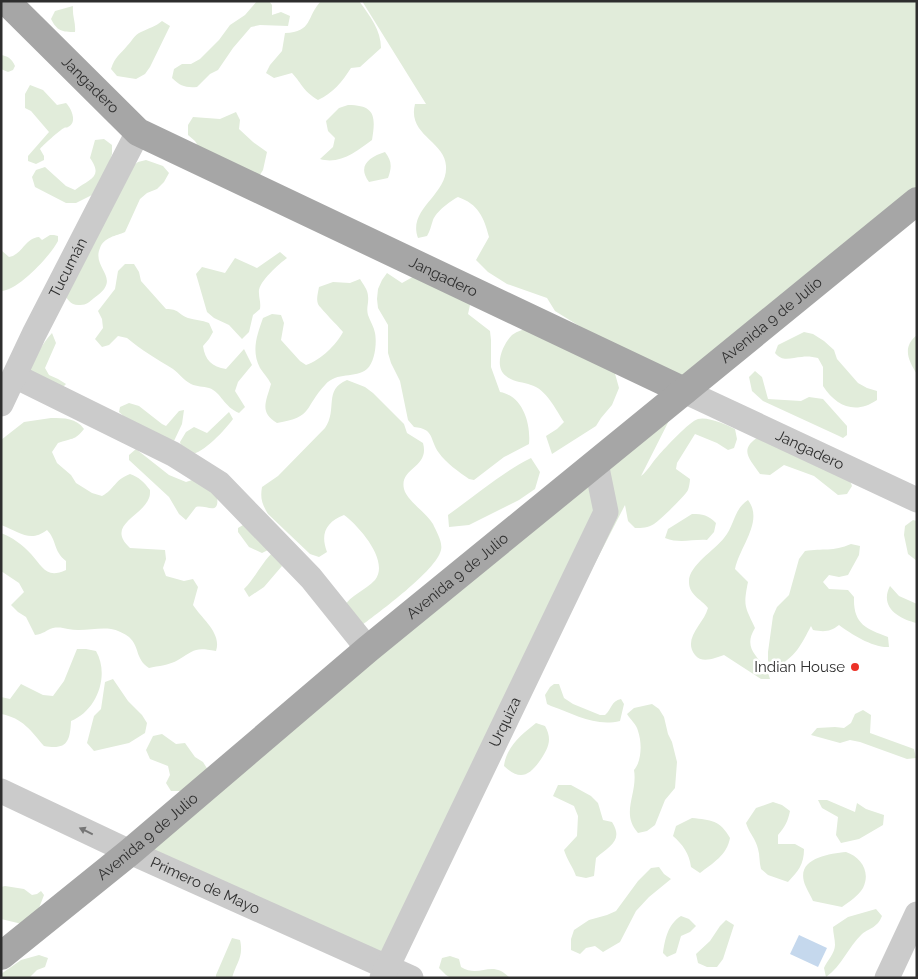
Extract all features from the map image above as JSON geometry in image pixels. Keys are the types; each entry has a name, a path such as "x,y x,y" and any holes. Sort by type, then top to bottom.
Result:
{"main road":[{"name":"Jangadero","path":"6,1 138,132 684,391"},
{"name":"Avenida 9 de Julio","path":"1,956 130,852 368,649 917,201"}],"street":[{"name":"Tucumán","path":"1,404 34,334 138,132"},
{"path":"15,376 173,454 219,483 311,578 368,649"},
{"name":"Jangadero","path":"684,391 917,500"},
{"name":"Urquiza","path":"385,972 606,512 596,463"},
{"name":"Primero de Mayo","path":"1,791 385,972 411,978"},
{"path":"887,978 917,914"}],"green space":[{"path":"257,1 269,1 272,5 272,15 281,12 290,16 288,26 260,25 251,27 218,70 210,74 197,87 183,86 172,78 174,69 182,64 191,64 200,59 219,40 230,25 245,15"},
{"path":"321,1 359,1 377,29 381,48 360,67 351,68 337,87 318,100 306,90 292,73 274,78 266,73 282,51 285,33 294,32 305,27"},
{"path":"362,1 917,1 917,201 684,391 555,311 547,298 507,284 488,272 476,260 489,237 482,217 471,203 458,197 447,204 433,220 427,236 418,238 416,228 418,219 445,176 446,166 444,157 416,123 414,115 415,104 426,104"},
{"path":"73,6 75,32 60,30 51,19 55,11"},
{"path":"162,21 170,26 145,74 136,79 117,76 111,69 118,56 137,35"},
{"path":"1,55 13,61 15,66 13,70 8,72 1,69"},
{"path":"30,85 43,90 57,105 66,103 70,108 73,119 71,125 59,131 40,149 44,160 36,164 28,161 28,156 49,132 31,111 25,108 25,94"},
{"path":"348,105 364,107 372,114 374,124 372,140 341,159 320,159 333,147 335,138 328,131 326,121 339,108"},
{"path":"236,112 240,120 239,129 267,152 263,170 258,178 200,149 188,135 188,125 193,117 220,119"},
{"path":"104,139 112,145 112,154 109,164 92,195 76,203 66,203 35,187 32,177 36,170 45,167 66,186 75,190 90,180 96,170 90,158 95,140"},
{"path":"385,152 391,164 388,178 369,182 364,171 366,163"},
{"path":"146,160 163,166 169,173 157,189 147,193 140,199 125,232 111,237 102,244 98,255 99,262 107,279 103,291 86,304 77,305 72,303 63,292 123,173 138,162"},
{"path":"50,235 58,236 58,241 49,255 25,279 1,291 1,250 9,257 13,256 30,240 39,237 42,240"},
{"path":"280,252 287,258 261,284 259,289 260,309 253,315 249,332 242,339 229,325 214,318 207,312 196,274 202,267 225,273 235,258 257,268"},
{"path":"125,264 134,264 139,272 141,281 166,309 176,311 188,318 209,323 213,332 203,346 207,359 213,365 226,369 244,349 252,365 238,382 235,391 245,407 239,413 213,390 188,382 173,369 127,338 118,336 109,345 102,347 95,339 103,328 102,319 98,311 115,289 118,271"},
{"path":"387,273 402,283 418,274 466,297 470,305 468,314 490,331 491,367 500,392 515,399 524,412 529,428 529,444 504,457 474,480 469,479 442,457 429,432 414,427 408,420 400,381 388,353 388,325 378,308 378,289"},
{"path":"360,279 368,294 367,312 376,337 375,352 370,366 357,374 340,376 330,381 318,393 303,414 289,421 277,423 271,419 266,411 265,406 271,384 257,362 255,349 263,318 272,314 281,315 284,323 281,340 300,361 306,365 312,363 328,352 343,332 318,304 319,287 333,282 350,283"},
{"path":"530,328 614,370 619,388 612,405 596,426 552,454 546,436 564,422 550,400 541,391 536,387 509,378 502,372 500,367 503,349 512,335"},
{"path":"804,332 813,334 834,350 837,359 858,383 877,391 877,400 861,407 847,406 840,403 823,386 823,367 818,358 784,359 775,353 778,345"},
{"path":"52,333 56,343 45,368 49,375 66,384 59,391 29,374 38,352"},
{"path":"917,335 917,374 909,359 908,349 909,344"},
{"path":"755,371 762,377 768,399 801,401 809,397 823,399 847,426 847,435 843,438 763,401 752,391 749,377"},
{"path":"347,380 365,387 373,393 404,424 407,433 423,443 424,451 422,458 406,476 404,489 409,498 433,524 441,544 441,550 437,559 429,569 361,626 343,608 350,599 375,580 379,572 376,554 364,535 344,515 333,521 326,529 324,540 327,552 319,557 310,554 268,514 261,498 262,487 278,476 325,428 331,414 335,389"},
{"path":"684,391 641,476 689,424 698,419 712,420 735,429 737,439 734,448 728,450 695,434 677,463 676,469 690,479 688,490 678,502 654,524 640,528 635,528 628,521 625,505 387,967 130,852"},
{"path":"129,403 139,406 166,426 179,411 184,410 182,424 174,441 129,421 119,412 120,407"},
{"path":"229,412 233,419 207,446 190,454 182,451 180,442 186,432 194,427 207,433"},
{"path":"51,418 74,421 84,429 75,437 58,443 52,452 57,463 71,475 76,483 92,493 102,496 121,479 130,474 141,480 150,490 145,505 123,527 121,533 123,540 130,548 165,550 166,559 163,568 166,576 184,581 193,579 198,587 193,605 214,632 217,644 216,651 195,650 171,663 149,668 139,657 135,645 129,637 120,632 113,629 73,630 53,628 35,635 26,617 11,605 24,592 19,583 1,571 1,533 21,544 49,572 54,573 66,570 66,561 59,553 47,530 41,534 30,536 1,525 1,440 24,422"},
{"path":"760,436 849,478 852,486 847,494 838,495 814,476 784,465 770,475 760,474 749,458 747,450 749,445"},
{"path":"136,449 169,475 186,482 195,479 217,496 216,506 214,508 196,507 186,520 179,514 169,497 129,460 129,455"},
{"path":"531,458 540,472 535,489 519,500 469,525 449,527 448,515 499,477"},
{"path":"748,500 752,508 752,525 735,569 748,582 746,606 755,628 750,643 770,679 761,679 724,655 709,660 698,658 692,649 691,643 692,637 708,608 691,590 690,576 697,564 728,533 739,508"},
{"path":"692,514 705,516 716,523 714,532 707,540 681,541 665,538 668,529"},
{"path":"913,520 917,521 917,561 908,554 904,535 905,526"},
{"path":"243,525 270,549 262,553 249,547 238,532 238,528"},
{"path":"851,544 860,546 859,555 848,575 839,577 829,575 823,582 829,589 848,590 854,597 856,614 862,624 888,637 889,647 869,643 839,625 824,631 813,630 811,626 793,655 775,667 768,661 773,616 777,607 789,595 799,559 805,551 833,549"},
{"path":"274,551 282,566 264,587 249,597 244,589"},
{"path":"890,586 899,596 917,604 917,623 898,615 889,606 887,593"},
{"path":"77,649 96,651 102,671 98,691 88,709 71,721 70,734 66,743 58,747 44,746 21,722 1,714 1,697 10,699 21,684 43,695 53,696 64,681"},
{"path":"113,679 128,701 147,723 145,733 129,743 94,751 87,743 94,716 101,709 105,682"},
{"path":"554,684 559,684 564,698 573,704 600,715 605,715 613,703 621,699 624,704 620,721 593,721 547,704 545,695"},
{"path":"652,704 659,709 664,717 672,742 677,762 675,788 665,800 655,825 647,831 638,833 630,818 630,811 635,779 634,770 640,757 640,740 636,727 627,714 634,708"},
{"path":"863,710 871,715 870,733 914,749 916,758 907,759 860,742 850,740 840,743 811,735 817,728 844,728 851,723 855,714"},
{"path":"536,723 545,726 549,736 547,749 531,771 527,774 519,775 504,766 505,759 511,747 520,736"},
{"path":"162,734 176,744 185,743 208,770 181,791 171,791 166,783 170,775 168,766 150,759 146,750 153,736"},
{"path":"558,785 571,785 591,796 598,803 603,820 612,822 615,829 616,839 596,858 594,876 586,878 576,876 565,854 564,850 577,836 578,816 574,806 553,796"},
{"path":"818,800 827,800 855,812 857,803 866,809 884,815 883,825 859,839 841,843 836,835 838,817 822,808"},
{"path":"773,802 782,805 790,811 786,824 778,835 778,844 795,844 804,849 800,867 788,882 768,875 761,869 757,845 746,823 756,808"},
{"path":"692,818 705,819 719,824 730,838 723,854 700,873 691,867 685,850 673,836 676,826"},
{"path":"846,852 856,857 863,866 866,876 863,888 842,907 813,901 803,878 804,870 808,864 830,854"},
{"path":"659,867 671,879 649,897 636,911 620,942 603,952 595,946 586,948 580,954 571,950 571,939 574,930 589,920 616,911 638,881 651,868"},
{"path":"1,887 24,889 32,895 41,891 44,895 39,908 22,924 1,919"},
{"path":"876,909 882,916 878,923 862,934 832,973 826,977 824,968 835,948 833,927 848,917"},
{"path":"681,916 689,919 696,926 690,932 681,936 676,953 667,957 663,953 666,937 673,923"},
{"path":"726,920 734,925 723,959 717,967 707,967 698,963 696,954 710,941"},
{"path":"232,938 240,940 241,951 232,978 216,978 216,975"},
{"path":"39,955 48,958 45,967 37,970 29,978 1,978 1,974 21,960"},
{"path":"450,956 459,959 461,967 468,970 497,970 510,978 451,978 439,968 442,958"}],"water":[{"path":"799,935 827,948 818,967 790,954"}],"place":[{"name":"Indian House","path":"855,667"}]}
